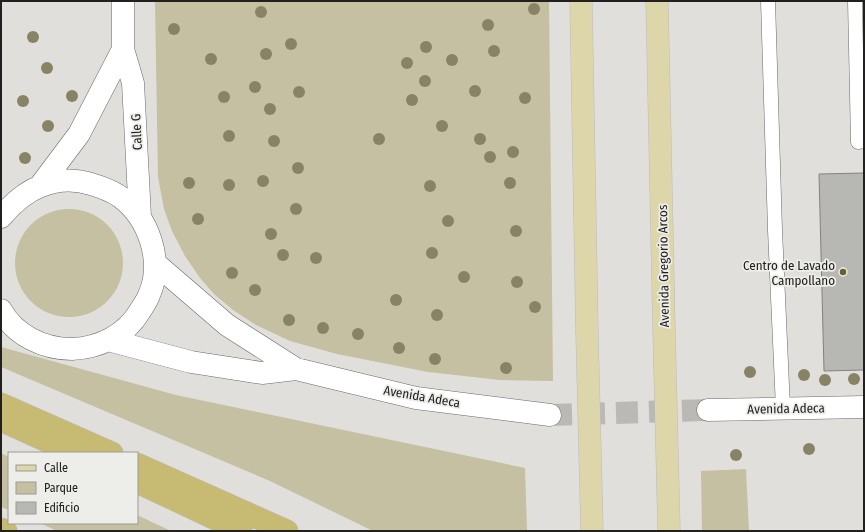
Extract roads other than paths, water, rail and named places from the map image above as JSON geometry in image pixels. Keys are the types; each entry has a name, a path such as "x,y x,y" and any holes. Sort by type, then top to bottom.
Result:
{"highway":[{"path":"1,404 110,452"},
{"path":"1,420 71,452"},
{"path":"138,464 287,531"},
{"path":"138,482 241,531"},
{"path":"1,529 6,531"}],"main road":[{"path":"581,1 592,531"},
{"name":"Avenida Gregorio Arcos","path":"657,1 668,531"}],"street":[{"name":"Calle G","path":"120,4 123,49 133,83 140,217"},
{"name":"Calle G","path":"40,186 78,134 123,49"},
{"path":"1,217 16,200 40,186 59,181 78,180 106,188 120,197 140,217 150,237 155,263 154,279 150,295 135,319 123,331 94,346 64,349 49,346 30,339 3,316"},
{"name":"Avenida Adeca","path":"155,263 227,325 296,369 416,398 550,415"},
{"name":"Avenida Adeca","path":"108,340 191,362 262,373 296,369"},
{"name":"Avenida Adeca","path":"708,410 864,407"}],"lane":[{"path":"768,1 775,238 783,408"},
{"path":"855,1 858,142 864,141"}],"tunnel":[{"path":"550,415 708,410"}],"place":[{"name":"Centro de Lavado Campollano","path":"843,272"}]}
